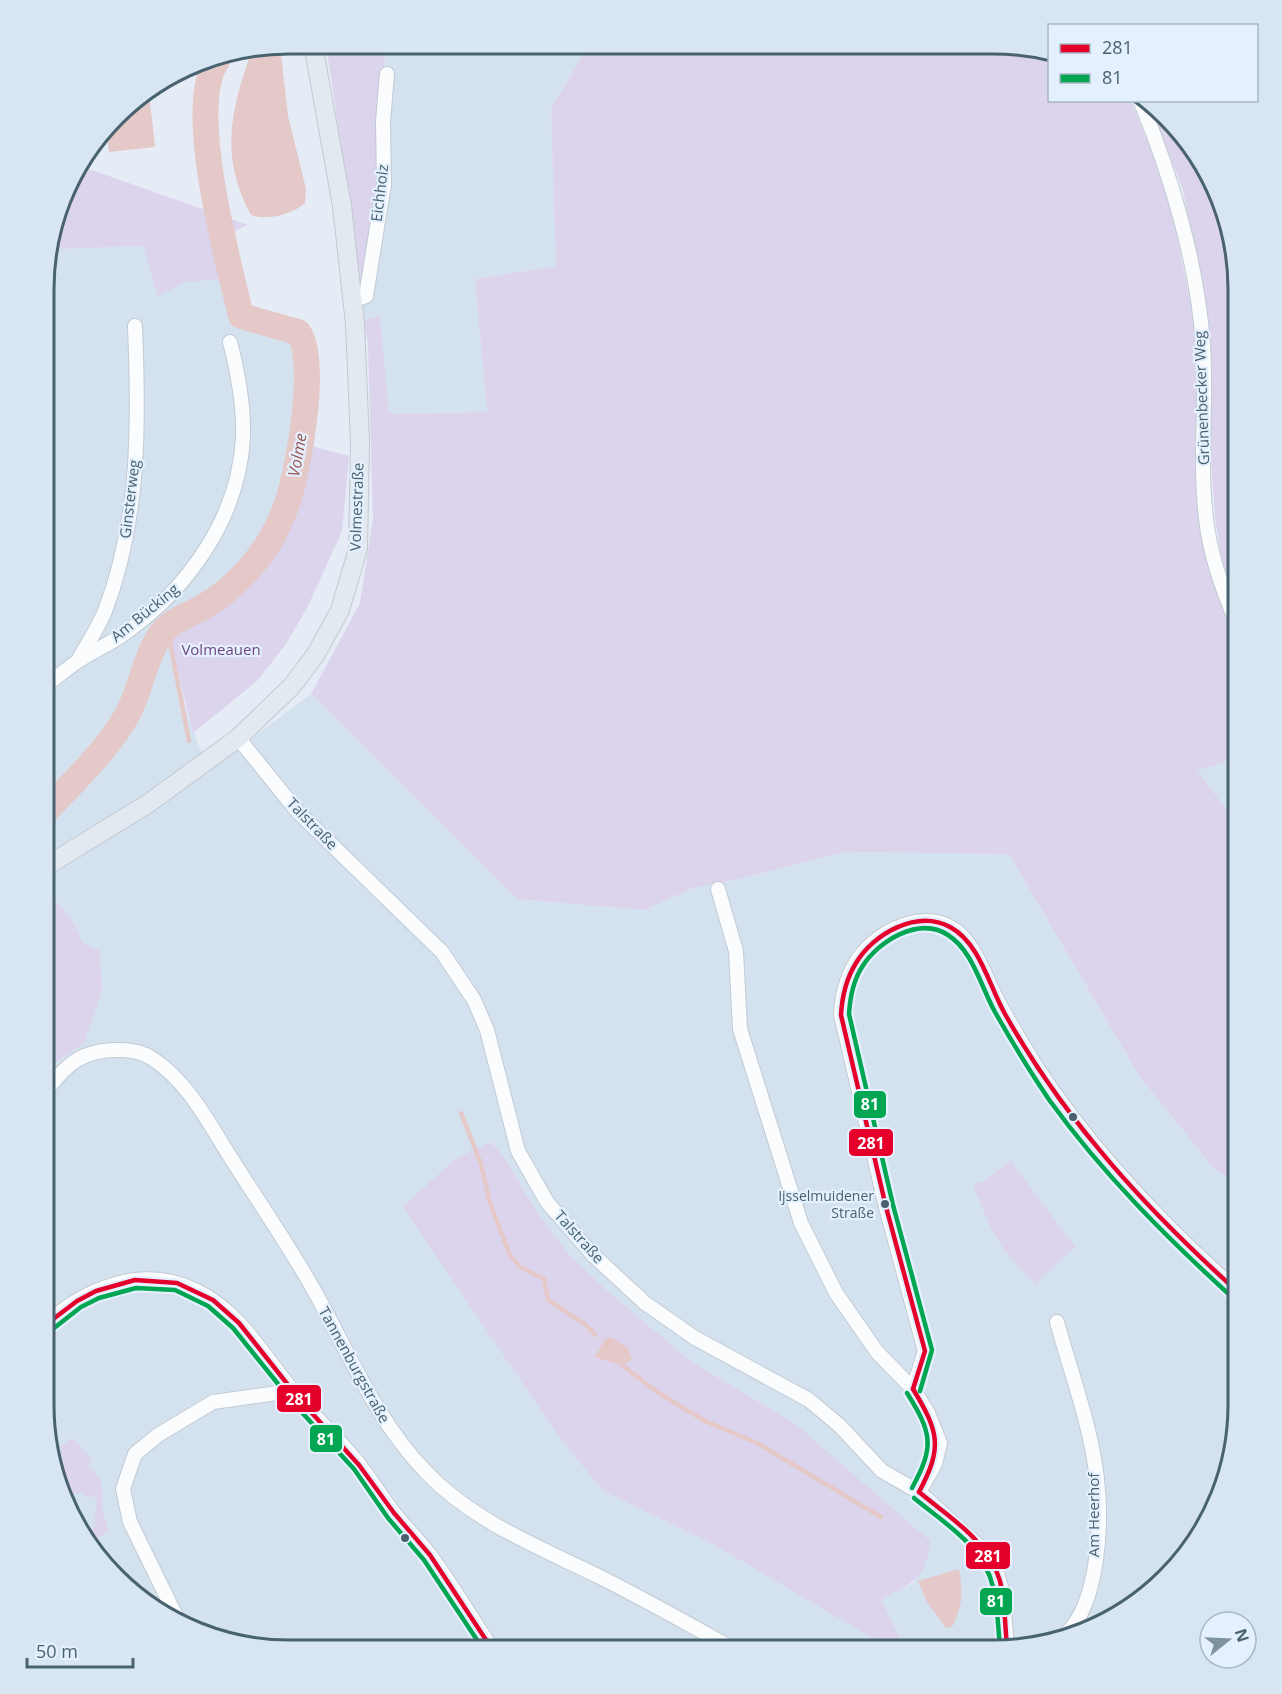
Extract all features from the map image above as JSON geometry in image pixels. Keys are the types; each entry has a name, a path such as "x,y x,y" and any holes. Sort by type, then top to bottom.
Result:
{"main road":[{"name":"Volmestraße","path":"54,861 149,802 238,738 292,686 316,654 340,610 358,549 360,442 352,301 342,206 315,54"}],"street":[{"name":"Eichholz","path":"352,301 366,296 381,204 384,184 383,122 387,74"},
{"name":"Grünenbecker Weg","path":"1143,108 1174,195 1191,269 1203,344 1206,519 1217,571 1228,600"},
{"name":"Ginsterweg","path":"78,661 104,612 125,543 130,516 135,486 138,401 135,326"},
{"name":"Am Bücking","path":"54,679 78,661 124,634 173,593 202,556 224,514 235,483 243,436 240,383 230,342"},
{"name":"Talstraße","path":"238,738 298,812 442,952 459,975 487,1030 518,1151 547,1202 593,1255 645,1303 695,1338 809,1400 840,1426 882,1472 919,1492 980,1546 994,1565 1002,1590 1006,1639"},
{"path":"718,889 736,951 740,1029 801,1222 836,1293 877,1352 914,1389 928,1413 940,1443 935,1464 919,1492"},
{"path":"914,1389 925,1351 886,1207 841,1015 848,980 861,956 887,933 910,922 929,921 946,926 960,934 970,947 1009,1021 1068,1114 1144,1202 1228,1282"},
{"name":"Tannenburgstraße","path":"54,1079 72,1062 94,1051 131,1050 152,1058 177,1079 198,1107 310,1284 364,1386 392,1433 427,1474 448,1493 483,1518 624,1589 717,1640"},
{"path":"54,1317 84,1294 115,1284 144,1279 165,1281 196,1290 240,1323 292,1391 354,1457 394,1513 434,1560 486,1640"},
{"name":"Am Heerhof","path":"1057,1322 1084,1418 1097,1479 1094,1574 1085,1610 1072,1627"},
{"path":"173,1610 130,1522 123,1489 135,1454 158,1435 213,1402 292,1391"}],"shaded area":[{"path":"281,54 288,116 306,189 305,203 280,215 257,217 251,215 235,173 232,132 238,92 250,58"},
{"path":"385,54 584,54 551,108 556,266 475,279 487,412 388,414 380,316 364,320 362,291 382,162"},
{"path":"150,100 155,147 109,152 107,140 112,134"},
{"path":"143,246 185,282 224,279 236,317 297,341 295,472 286,508 271,542 247,571 221,595 167,627 189,721 209,771 311,694 517,899 644,910 693,888 740,879 844,852 1009,854 1140,1077 1215,1170 1228,1177 1226,1436 1216,1481 1197,1523 1170,1560 1148,1582 1111,1609 1069,1628 1054,1632 1024,1638 993,1640 992,1635 988,1640 901,1640 881,1599 915,1582 794,1423 692,1362 604,1288 570,1255 537,1212 503,1156 491,1142 403,1207 603,1491 711,1543 879,1640 289,1640 258,1638 213,1628 171,1609 134,1582 112,1560 85,1523 66,1481 56,1436 54,1405 54,1063 84,1043 102,990 100,951 83,943 71,918 54,900 54,293 58,249"},
{"path":"1228,760 1228,812 1196,771"},
{"path":"611,1337 628,1348 632,1359 623,1366 595,1357 605,1339"},
{"path":"959,1569 960,1605 952,1627 946,1628 927,1602 918,1581"}],"green space":[{"path":"327,54 385,54 382,162 362,291"},
{"path":"584,54 993,54 1024,56 1048,61 1048,102 1131,102 1169,195 1198,342 1197,480 1211,577 1228,618 1228,760 1197,771 1228,812 1228,1177 1215,1170 1140,1077 1009,854 844,852 740,879 693,888 644,910 517,899 311,694 360,603 373,519 368,344 364,320 380,316 389,414 487,412 475,279 556,266 551,108"},
{"path":"1155,119 1170,134 1197,171 1216,213 1226,258 1228,289 1228,583 1224,574 1215,517 1211,459 1211,344 1183,190"},
{"path":"87,168 248,225 218,238 224,279 185,282 158,296 143,246 58,249 66,213"},
{"name":"Volmeauen","path":"300,443 349,456 342,531 308,606 286,644 258,680 193,733 167,627 222,594 254,562 276,527 284,508"},
{"path":"54,900 71,918 83,943 100,951 102,991 84,1043 54,1063"},
{"path":"491,1142 503,1156 537,1212 570,1255 604,1288 692,1362 794,1423 930,1541 925,1564 916,1579 881,1599 901,1640 876,1640 711,1543 603,1491 559,1437 403,1207 455,1159"},
{"path":"1011,1161 1075,1247 1035,1284 1006,1253 991,1228 973,1185 984,1181"},
{"path":"56,1435 60,1447 73,1438 92,1460 88,1465 101,1480 103,1511 109,1532 96,1539 89,1529 94,1529 97,1497 83,1496 82,1489 80,1494 72,1494 66,1481"}],"waterway":[{"name":"Volme","path":"54,803 89,766 119,728 132,705 150,655 164,630 222,594 259,557 281,518 295,472 307,391 304,346 298,332 241,316 221,229 209,161 206,100 215,66"},
{"path":"167,627 189,741"},
{"path":"461,1113 481,1164 490,1203 509,1253 520,1267 544,1279 548,1300 585,1324 595,1335"},
{"path":"623,1366 657,1392 705,1421 757,1443 881,1517"}],"transit line":[{"name":"281","path":"913,1389 925,1351 886,1207 841,1015 847,982 856,963 873,943 897,927 924,921 937,922 950,927 969,943 983,966 1005,1014 1054,1091 1081,1127 1140,1196 1228,1283"},
{"name":"81","path":"920,1391 932,1350 893,1205 849,1014 854,984 869,957 889,940 912,930 925,928 937,930 948,935 964,950 1021,1057 1070,1128 1136,1204 1228,1293"},
{"name":"281","path":"54,1318 77,1301 96,1291 135,1280 177,1283 213,1300 239,1323 300,1400 359,1465 394,1513 430,1555 486,1640"},
{"name":"81","path":"54,1328 81,1307 99,1298 136,1288 175,1290 208,1306 233,1328 295,1405 354,1469 388,1518 424,1560 477,1640"},
{"name":"281","path":"913,1389 928,1417 935,1440 932,1463 919,1492"},
{"name":"81","path":"907,1393 922,1419 927,1440 924,1461 912,1488"},
{"name":"281","path":"919,1492 967,1531 995,1567 1002,1589 1006,1639"},
{"name":"81","path":"914,1498 961,1536 981,1559 988,1572 995,1595 999,1640"}],"place":[{"name":"Ijsselmuidener Straße","path":"885,1204"}]}
